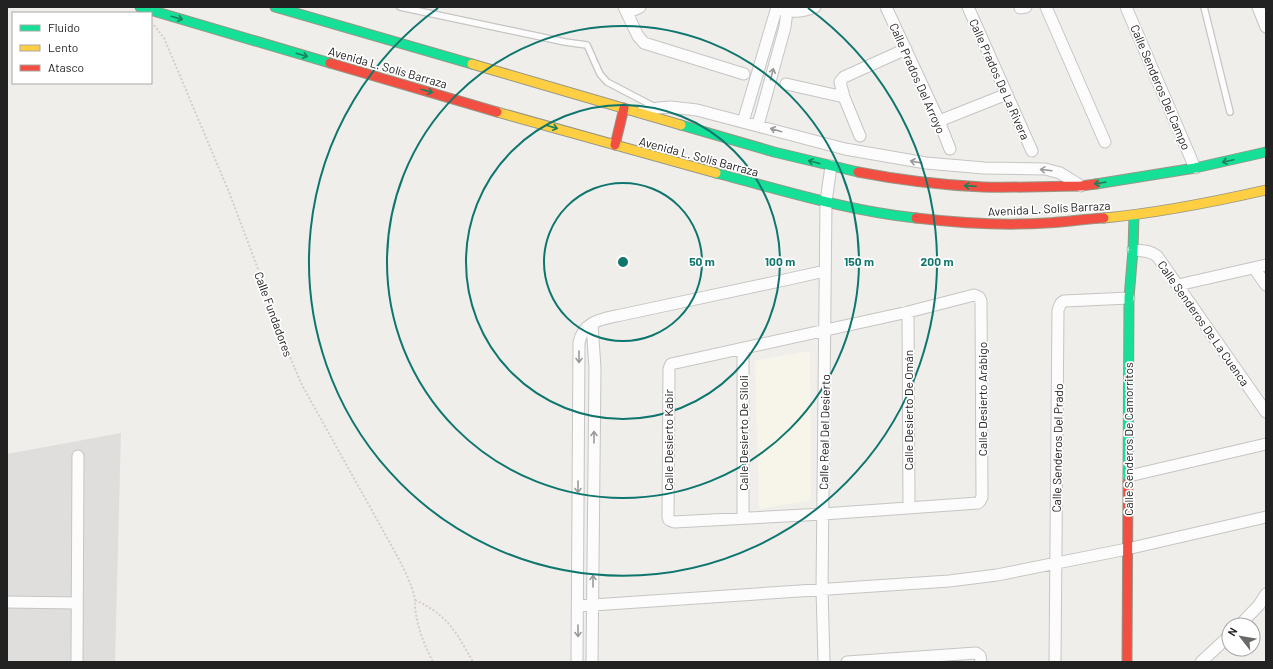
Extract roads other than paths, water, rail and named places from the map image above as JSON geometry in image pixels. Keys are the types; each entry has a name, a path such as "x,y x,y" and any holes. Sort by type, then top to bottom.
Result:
{"main road":[{"name":"Avenida L. Solís Barraza","path":"142,7 407,86 615,145 826,202 886,215 948,222 993,224 1045,223 1134,215 1266,190"},
{"name":"Avenida L. Solís Barraza","path":"276,7 774,152 883,177 928,183 984,187 1081,186 1195,168 1266,152"},
{"path":"615,145 624,108"},
{"name":"Calle Senderos De Camorritos","path":"1127,662 1129,298 1134,215"}],"street":[{"path":"640,7 626,10 638,36 644,43 744,74"},
{"path":"780,8 798,12 815,7"},
{"name":"Calle Prados Del Arroyo","path":"886,7 939,121 950,149"},
{"name":"Calle Prados De La Rivera","path":"968,7 1032,151"},
{"path":"1046,7 1105,142"},
{"name":"Calle Senderos Del Campo","path":"1126,7 1195,168"},
{"path":"1258,7 1266,27"},
{"path":"743,122 780,8"},
{"path":"758,125 785,27 780,8"},
{"path":"860,136 844,97 840,82 844,77 906,49"},
{"path":"786,84 844,97"},
{"path":"939,121 1007,94"},
{"path":"640,113 658,108 697,110 845,149 926,164 984,168 1046,169 1060,173 1081,186"},
{"name":"Calle Real Del Desierto","path":"824,662 822,589 826,202 831,166"},
{"name":"Calle Senderos De La Cuenca","path":"1133,250 1153,253 1159,259 1266,412"},
{"path":"1178,285 1266,265"},
{"path":"1254,268 1266,285"},
{"path":"577,662 579,343 580,336 583,331 592,324 617,316 826,270"},
{"name":"Calle Desierto Arábigo","path":"823,514 978,503 982,499 981,301 974,295 825,331"},
{"name":"Calle Senderos Del Prado","path":"1055,662 1058,310 1061,303 1064,301 1129,298"},
{"name":"Calle Desierto De Omán","path":"908,312 909,508"},
{"path":"592,324 595,368 592,662"},
{"name":"Calle Desierto Kabir","path":"823,514 674,522 669,520 669,366 672,363 825,331"},
{"name":"Calle Desierto De Siloli","path":"743,349 743,518"},
{"path":"1128,476 1266,444"},
{"path":"77,662 78,456"},
{"path":"578,606 949,581 990,576 1127,549 1266,517"},
{"path":"1250,617 1262,608 1266,594"},
{"path":"7,602 77,603"},
{"path":"1201,662 1221,643"},
{"path":"848,662 899,660 976,653 980,656 981,660"}],"lane":[{"path":"400,7 565,42 587,45 600,74 607,82 658,108"},
{"path":"1204,7 1230,112"}]}
